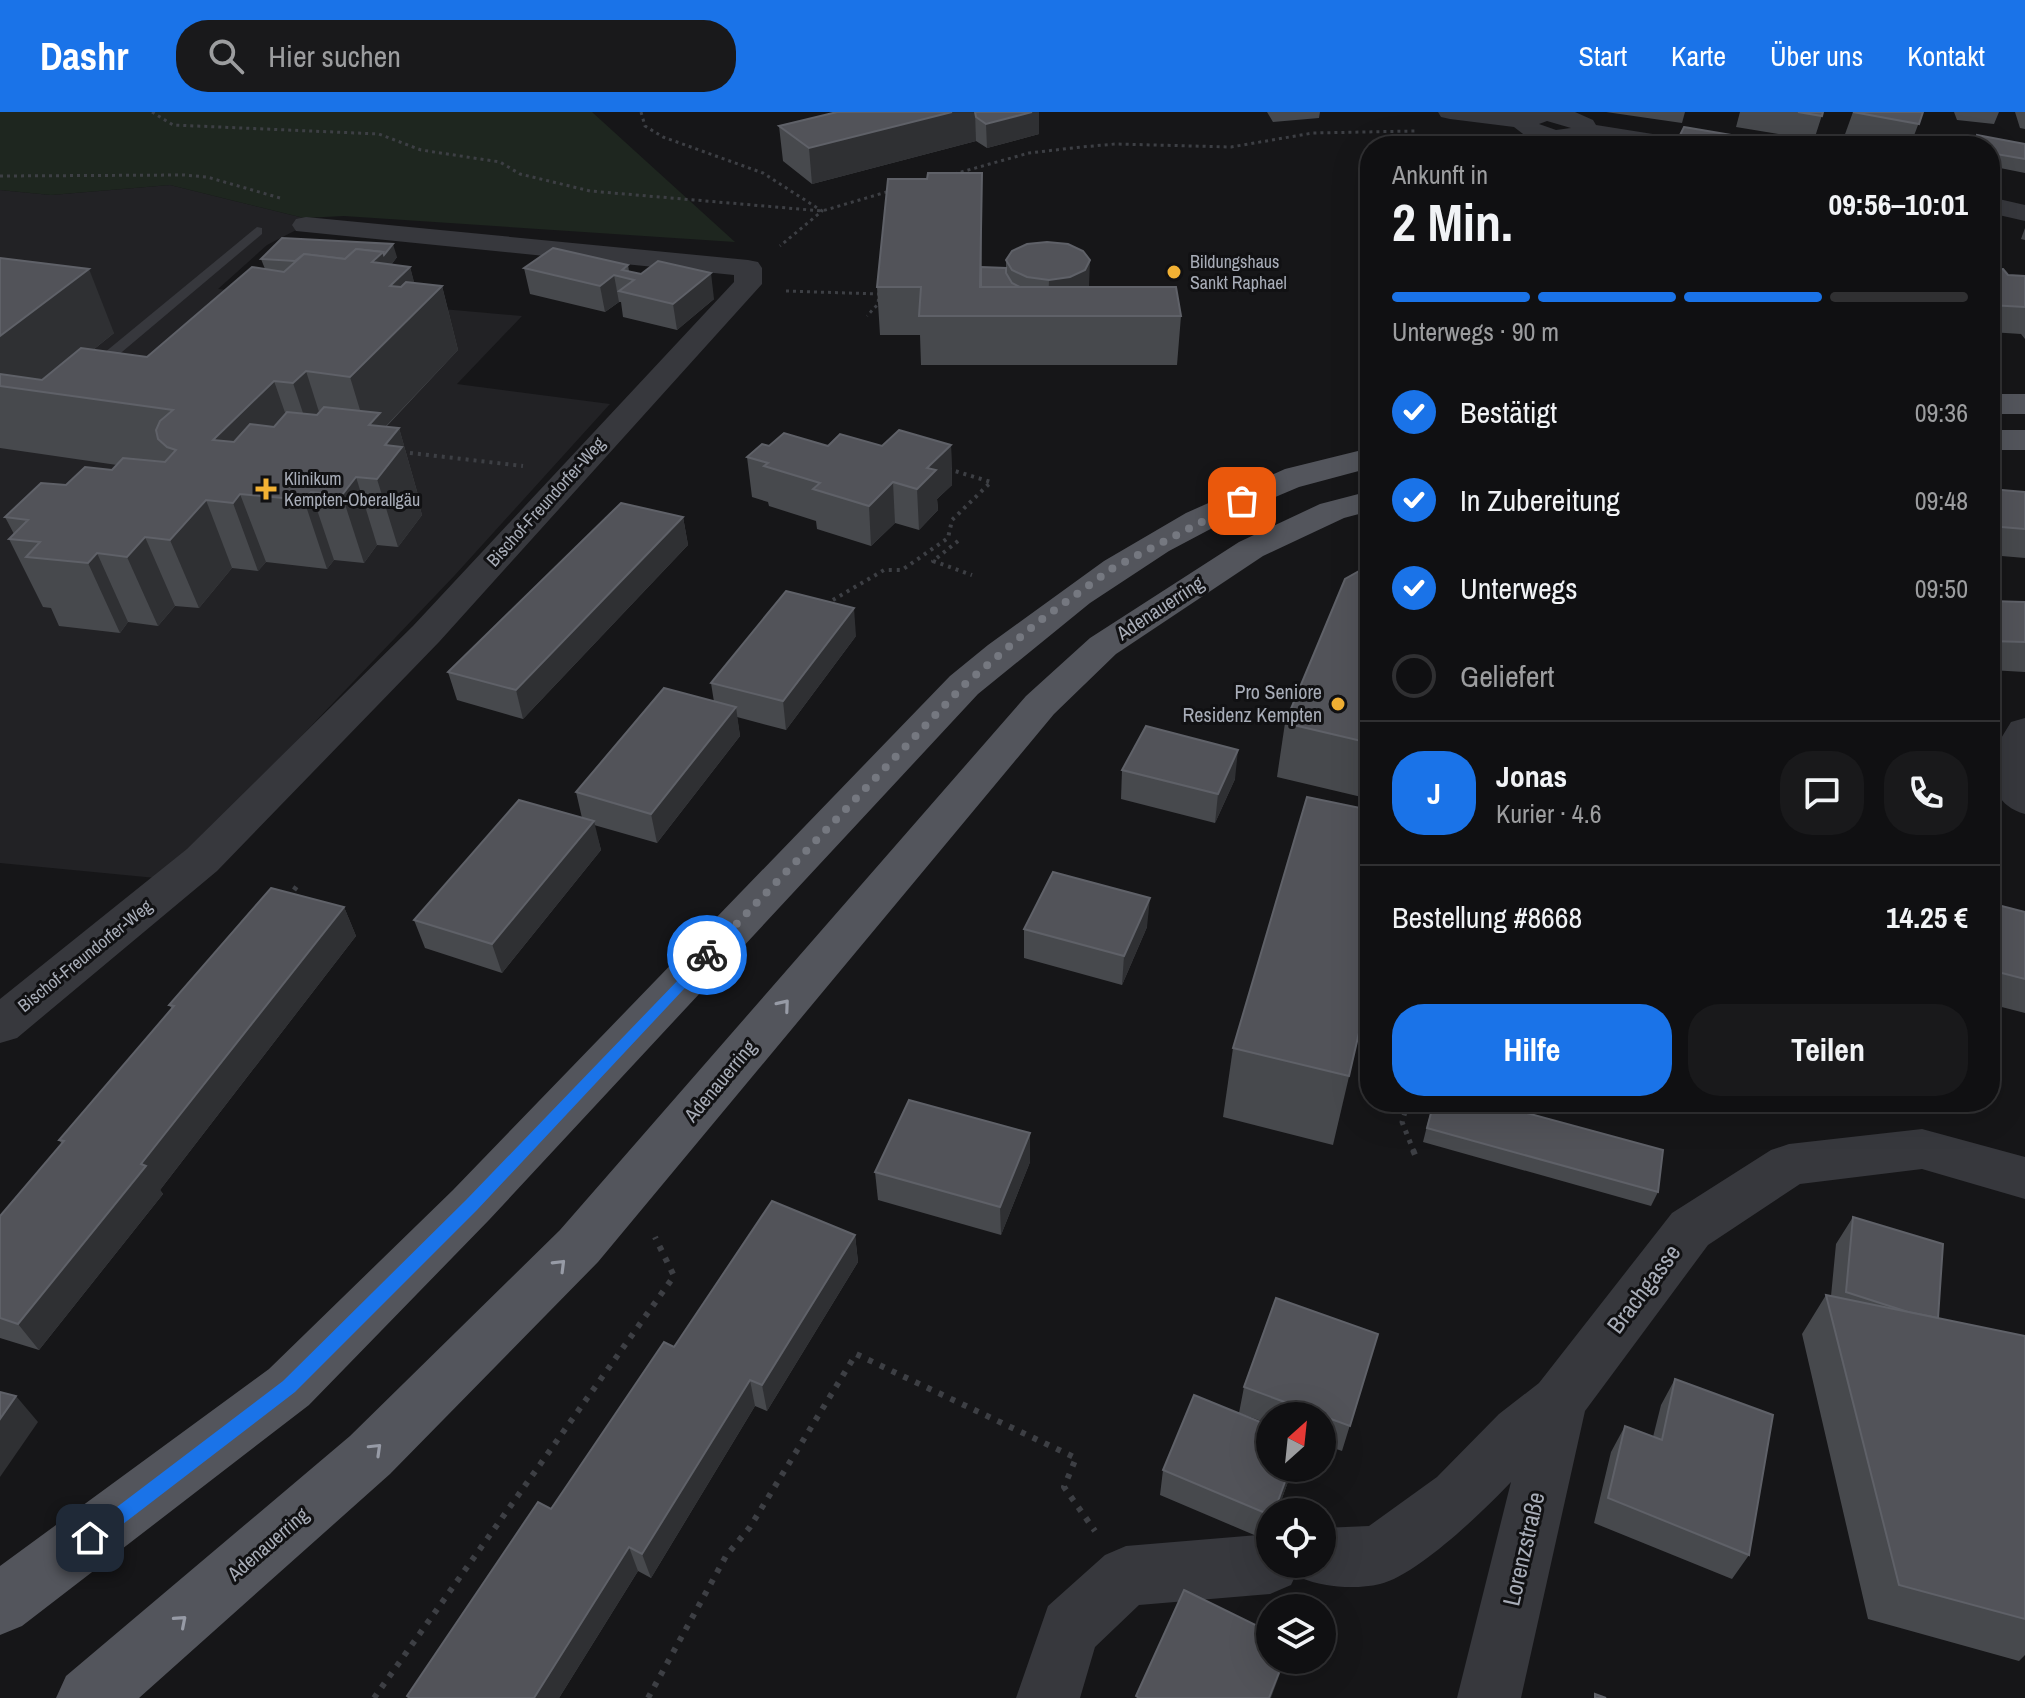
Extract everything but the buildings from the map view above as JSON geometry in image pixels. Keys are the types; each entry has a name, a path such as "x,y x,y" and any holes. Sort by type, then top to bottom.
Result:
{"main road":[{"path":"2000,404 2025,404"},
{"path":"2000,440 2025,440"},
{"path":"0,1604 289,1387 471,1205 964,685 1038,622 1113,568 1195,523 1289,479 1360,461"},
{"name":"Adenauerring","path":"88,1698 122,1672 370,1455 579,1246 1040,705 1103,646 1251,549 1332,511 1360,504"}],"street":[{"path":"1450,112 1525,121 1526,127 1535,133 1557,128 1575,119 1584,125 1585,131 1616,136"},
{"path":"2000,207 2025,213"},
{"path":"314,226 745,279"},
{"name":"Bischof-Freundorfer-Weg","path":"0,1025 202,860 426,634 745,279"},
{"path":"2000,755 2025,731"},
{"path":"2000,762 2025,800"},
{"name":"Brachgasse","path":"1336,1557 1379,1555 1458,1497 1519,1433 1559,1401 1690,1229 1789,1165 1922,1149 2025,1178"},
{"name":"Lorenzstraße","path":"1489,1698 1559,1401"},
{"path":"1048,1698 1070,1628 1126,1576 1256,1565"}],"lane":[{"path":"78,382 257,231"}],"path":[{"path":"152,112 173,125 379,134 421,150 500,162 520,174 590,191 822,211 893,191"},
{"path":"641,112 645,126 663,137 763,173 822,211"},
{"path":"943,177 1029,153 1067,148 1116,144 1231,147 1327,132 1418,131"},
{"path":"0,176 207,177 276,196 314,226"},
{"path":"745,279 822,211"},
{"path":"745,279 879,294 878,304 867,316"},
{"path":"400,452 573,472"},
{"path":"816,610 884,570 902,570 948,538 952,520 991,482 932,463"},
{"path":"948,538 958,541 933,561 972,575"},
{"path":"287,899 297,886"},
{"path":"1405,1112 1402,1122 1418,1162"},
{"path":"374,1698 674,1276"},
{"path":"648,1698 726,1556 750,1527 856,1354 1076,1458 1064,1487 1126,1576"}],"shaded area":[{"path":"0,112 592,112 735,242 344,216 304,218 170,185 51,195 0,190"},
{"name":"Klinikum Kempten-Oberallgäu","path":"170,185 304,218 306,225 267,245 218,289 522,316 457,384 610,404 455,575 233,808 156,878 0,863 0,190 51,195"}],"way so far":[{"path":"707,955 964,685 1038,622 1113,568 1242,501"}],"place":[{"name":"Bildungshaus Sankt Raphael","path":"1174,272"},
{"name":"Klinikum Kempten-Oberallgäu","path":"266,489"},
{"name":"Pro Seniore Residenz Kempten","path":"1338,704"}],"route":[{"path":"90,1538 289,1387 471,1205 707,955"}]}
